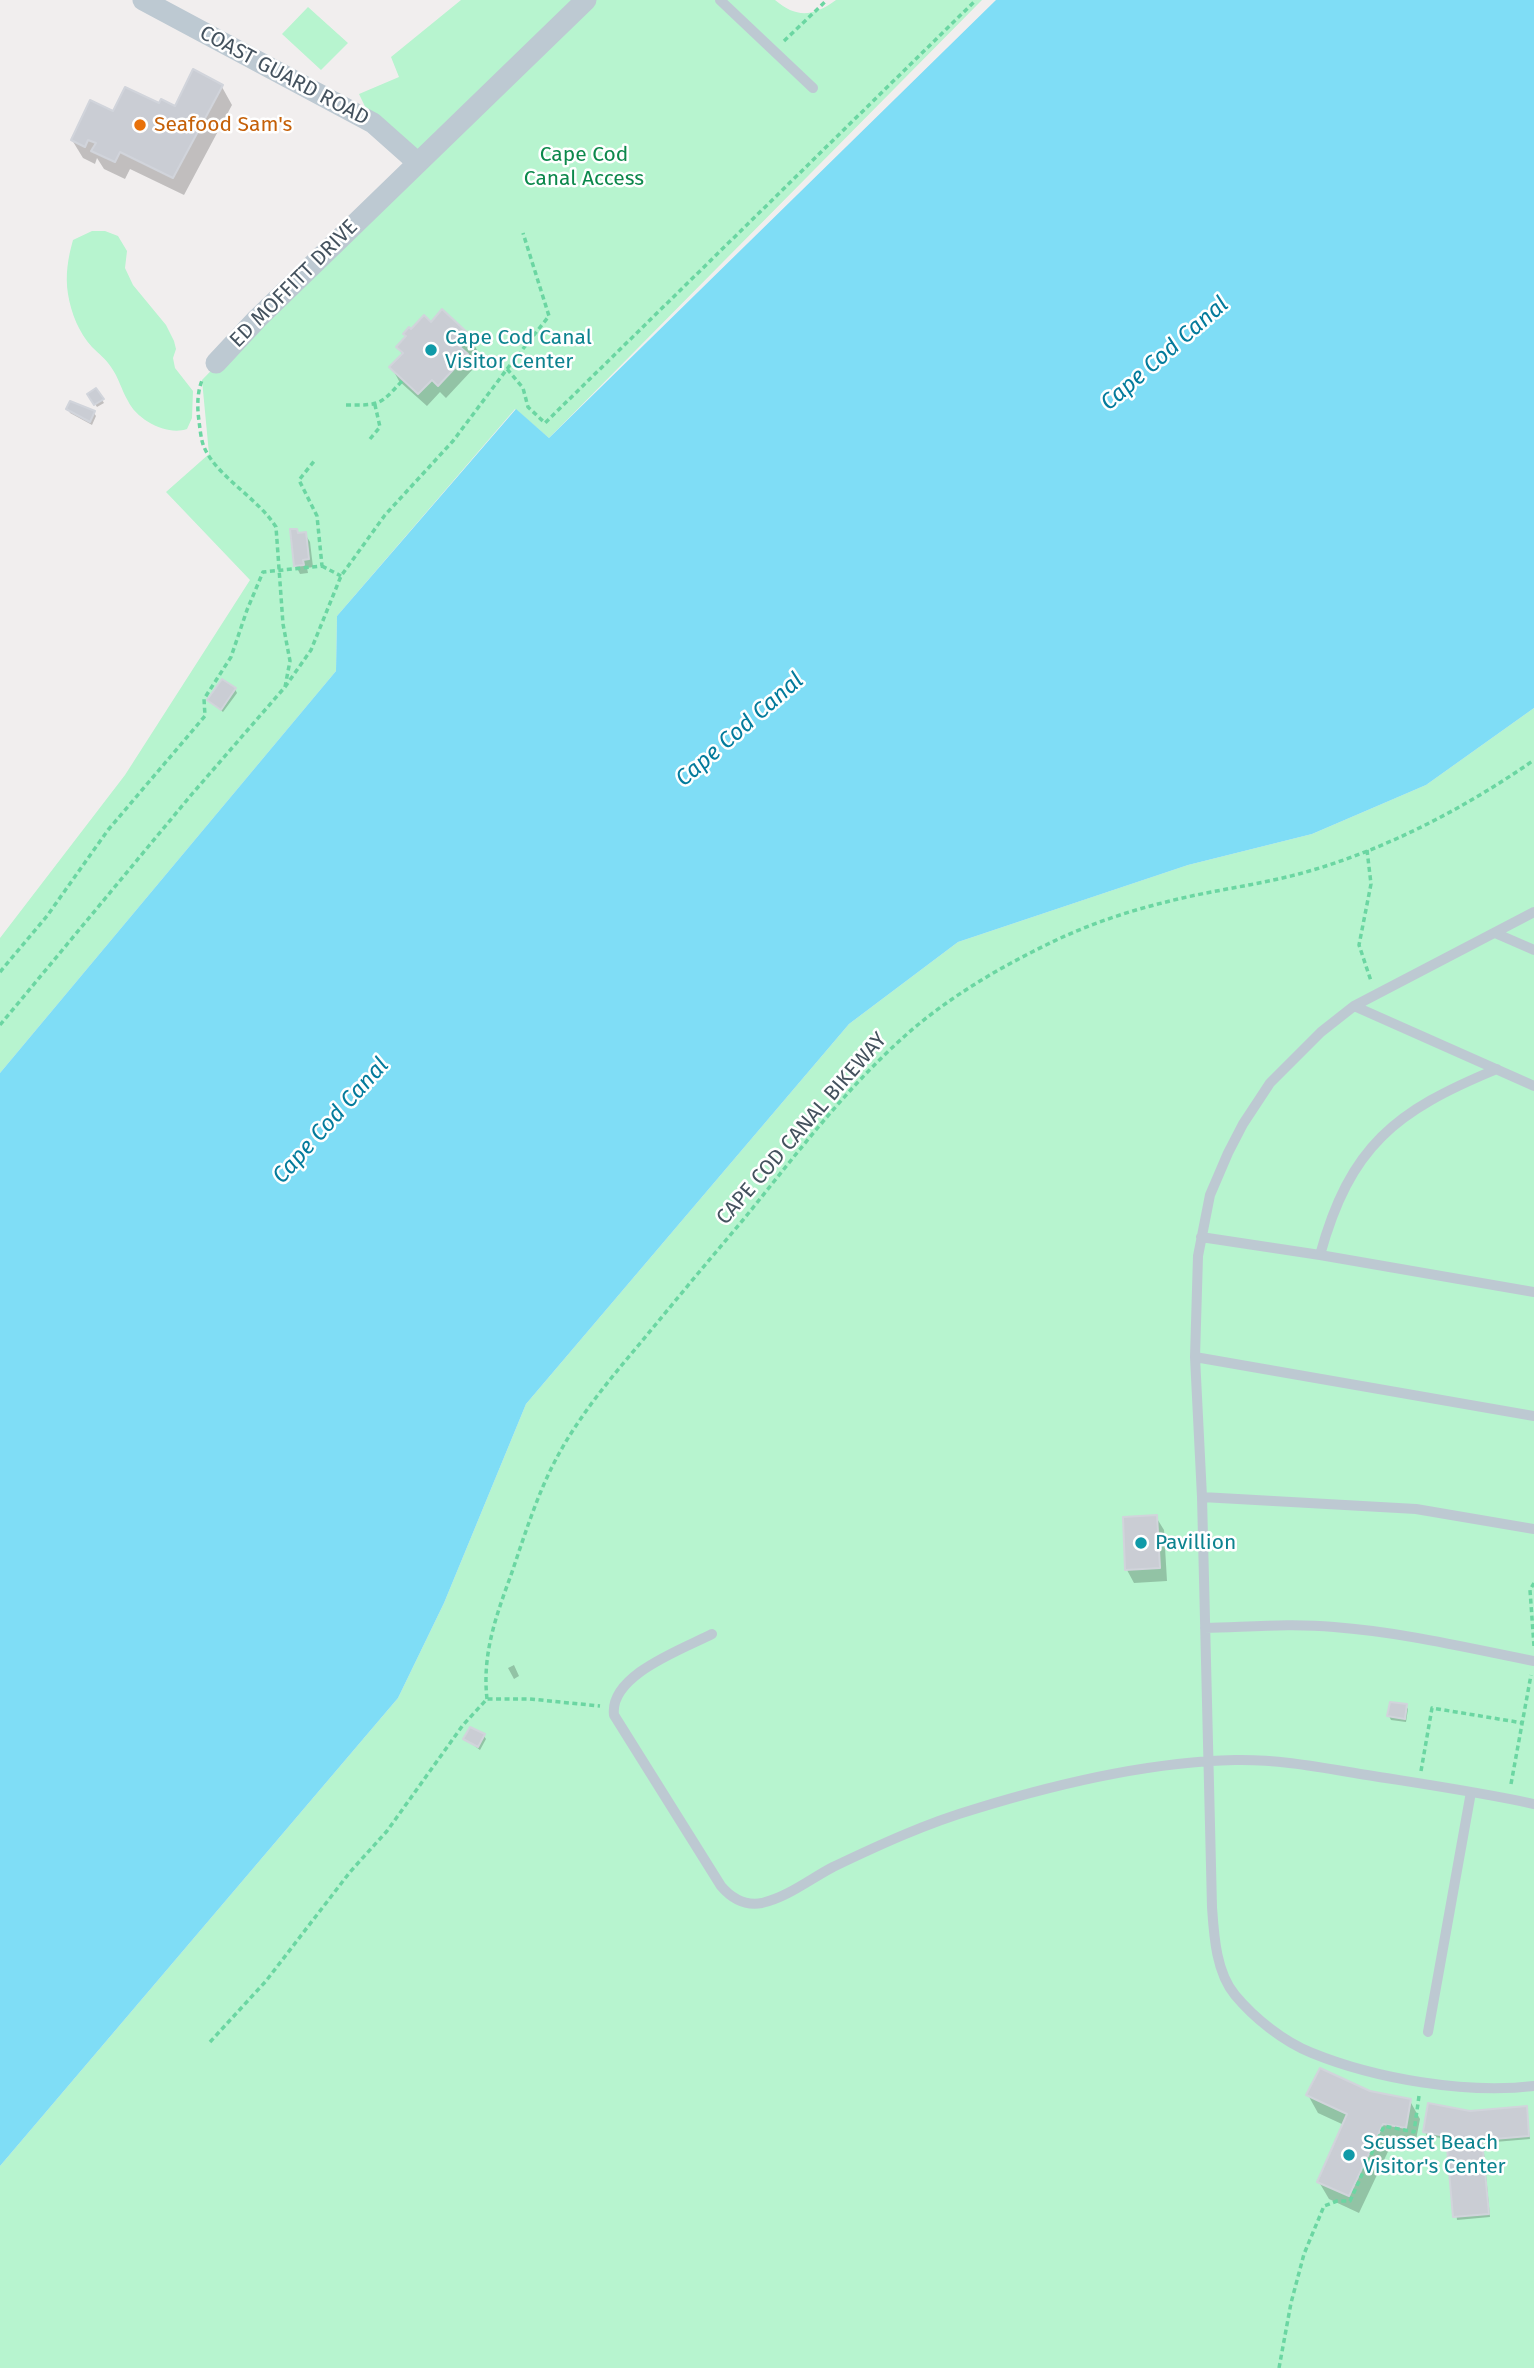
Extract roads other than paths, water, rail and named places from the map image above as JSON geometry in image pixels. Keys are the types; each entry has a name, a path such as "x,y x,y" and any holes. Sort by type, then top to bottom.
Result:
{"street":[{"name":"COAST GUARD ROAD","path":"143,0 373,124 418,163"},
{"name":"ED MOFFITT DRIVE","path":"216,363 257,319 586,0"}],"lane":[{"path":"720,0 813,88"},
{"path":"1534,912 1354,1006 1321,1032 1270,1083 1243,1124 1217,1176 1198,1256 1195,1357 1202,1497 1214,1932 1225,1977 1234,1994 1289,2042 1310,2053 1421,2081 1473,2087 1534,2086"},
{"path":"1495,933 1534,950"},
{"path":"1354,1006 1534,1086"},
{"path":"1320,1255 1339,1196 1353,1171 1373,1146 1420,1106 1497,1069"},
{"path":"1201,1237 1534,1292"},
{"path":"1195,1357 1534,1416"},
{"path":"1202,1497 1416,1509 1534,1529"},
{"path":"1205,1628 1307,1625 1335,1627 1394,1634 1534,1661"},
{"path":"712,1634 642,1670 624,1686 613,1707 617,1723 720,1886 737,1900 748,1904 762,1903 781,1896 834,1867 911,1832 972,1810 1052,1787 1208,1762 1235,1760 1284,1763 1471,1791 1534,1804"},
{"path":"1428,2032 1471,1791"}],"water":[{"name":"Cape Cod Canal","path":"996,0 1534,0 1534,708 1426,785 1312,834 1188,865 958,942 849,1024 526,1404 444,1603 398,1698 0,2166 0,1073 336,671 337,616 516,409 549,438"}],"place":[{"name":"Seafood Sam's","path":"140,125"},
{"name":"Cape Cod Canal Visitor Center","path":"431,350"},
{"name":"Pavillion","path":"1141,1543"},
{"name":"Scusset Beach Visitor's Center","path":"1349,2155"}],"park label":[{"name":"Cape Cod Canal Access","path":"584,167"}]}
